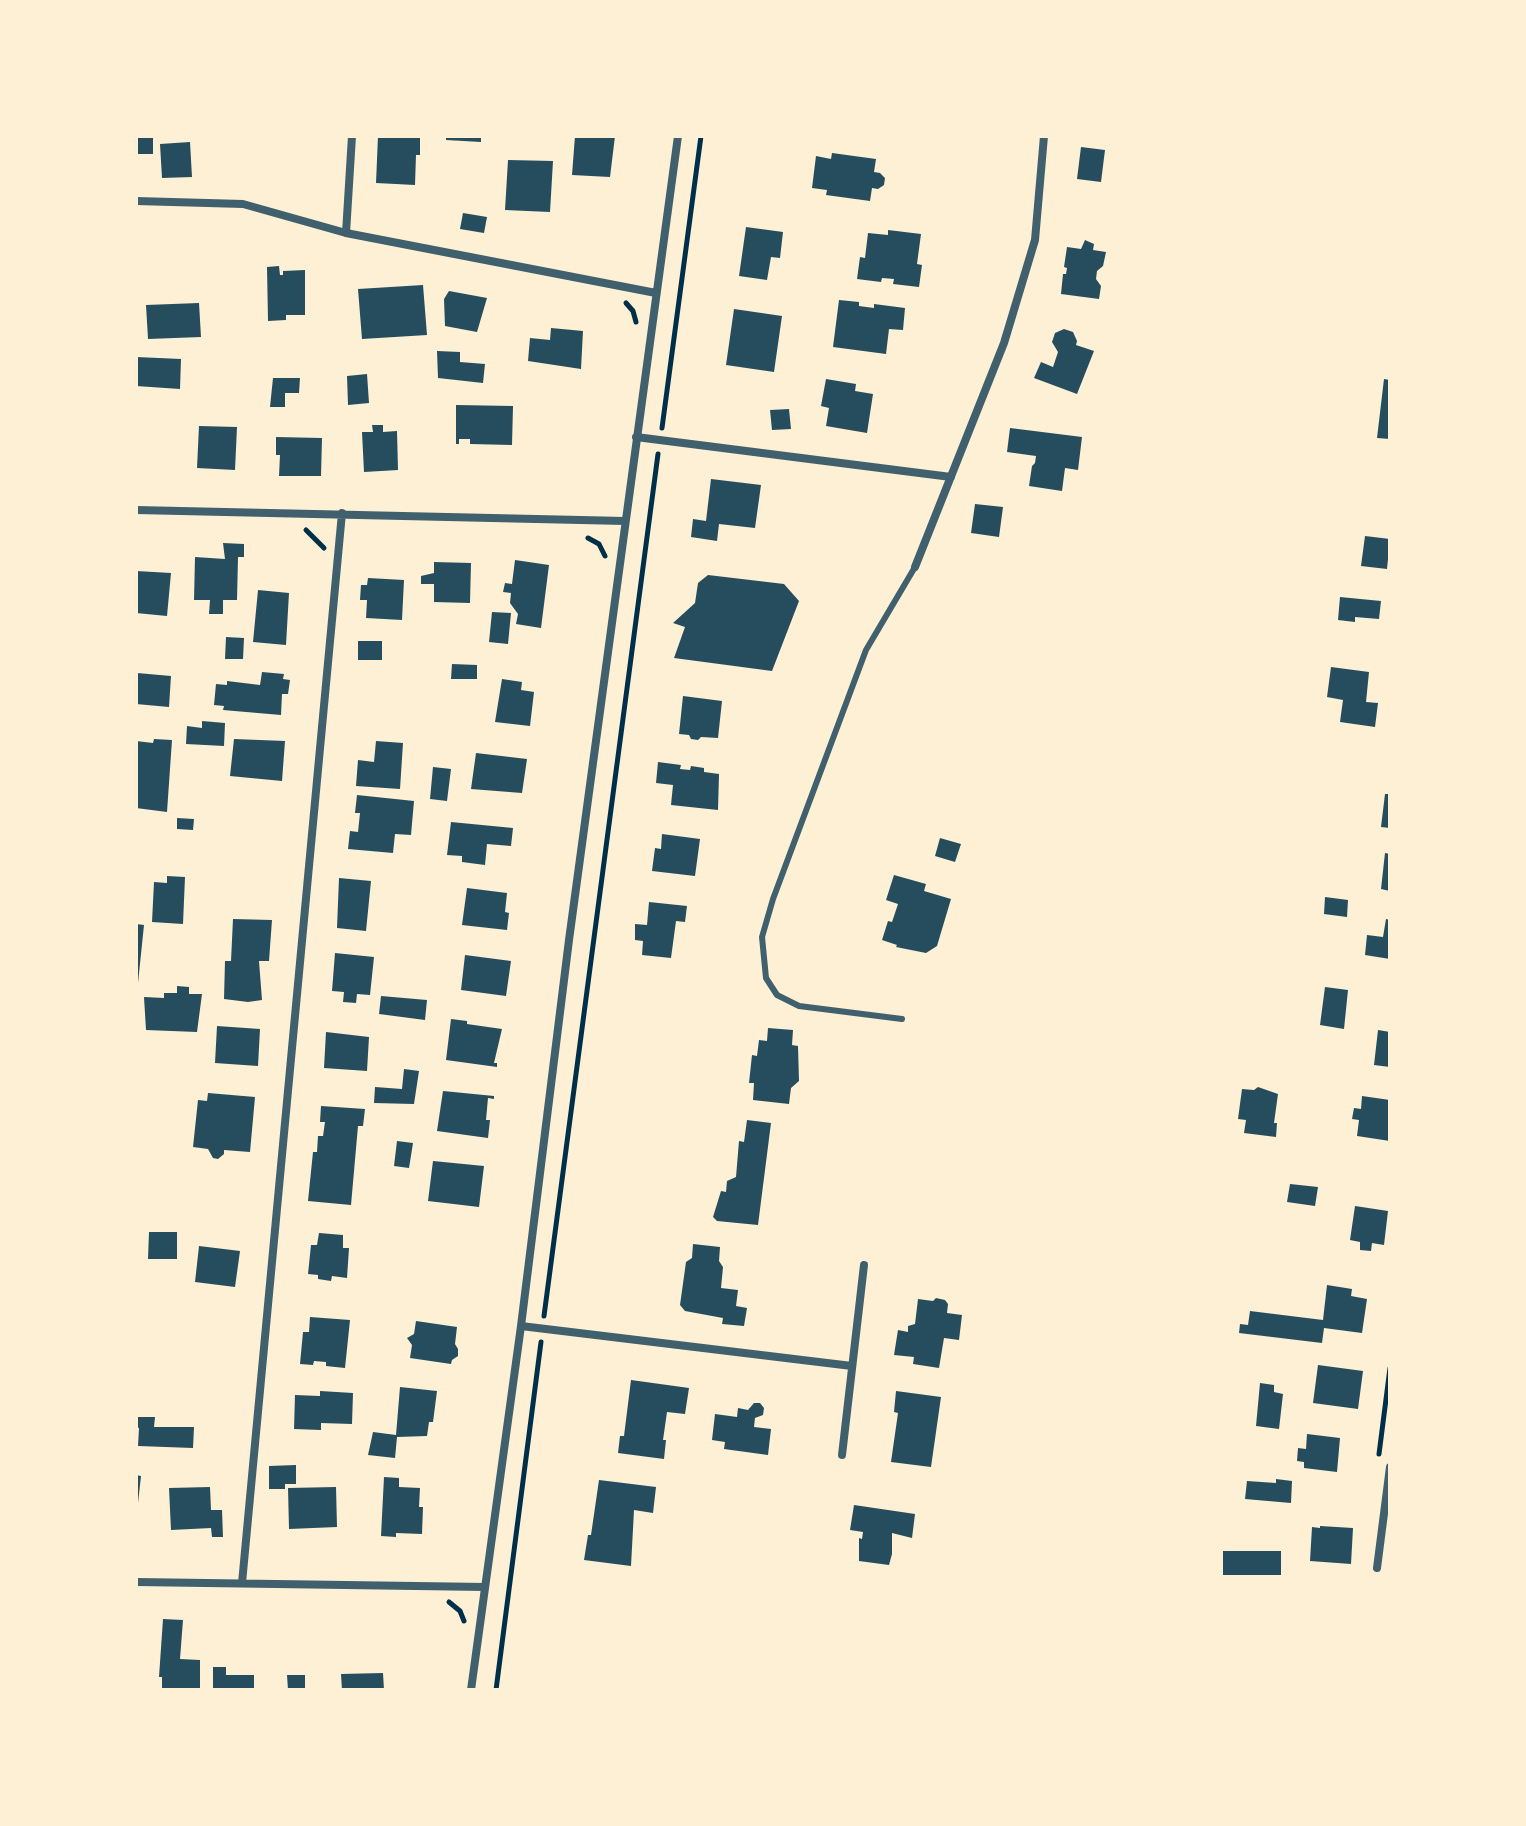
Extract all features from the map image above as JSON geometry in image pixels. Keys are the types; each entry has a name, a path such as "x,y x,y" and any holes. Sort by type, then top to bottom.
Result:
{"street":[{"path":"346,233 352,136"},
{"path":"471,1690 678,136"},
{"path":"915,567 1004,343 1035,240 1044,136"},
{"path":"136,201 243,204 346,233 656,293"},
{"path":"636,437 951,477"},
{"path":"136,510 625,521"},
{"path":"242,1583 342,513"},
{"path":"842,1455 864,1265"},
{"path":"521,1326 852,1366"},
{"path":"1377,1568 1390,1467"},
{"path":"136,1582 485,1587"}],"lane":[{"path":"902,1019 799,1006 777,995 766,978 762,937 773,899 866,650 915,567"}],"path":[{"path":"496,1690 701,136"},
{"path":"292,530 307,530 324,548 324,561 337,562"},
{"path":"579,536 599,544 605,555 603,570"}],"building":[{"path":"136,136 153,136 153,154 136,154"},
{"path":"378,136 420,138 415,185 376,183"},
{"path":"446,136 481,136 481,142 446,140"},
{"path":"575,136 615,136 610,177 572,175"},
{"path":"190,142 192,177 162,178 160,144"},
{"path":"1081,147 1105,150 1101,182 1077,179"},
{"path":"832,153 876,159 874,172 885,178 884,185 878,189 872,188 870,201 826,195 827,190 812,188 816,156 831,159"},
{"path":"508,160 553,161 550,212 505,210"},
{"path":"463,213 487,217 484,233 460,229"},
{"path":"746,227 783,232 780,258 771,257 767,280 739,276"},
{"path":"888,230 921,234 917,264 922,265 919,287 893,284 894,279 882,278 881,282 857,279 860,257 865,258 868,233 888,235"},
{"path":"1085,240 1094,244 1093,250 1106,252 1103,266 1097,271 1096,279 1101,286 1099,299 1061,294 1063,274 1066,274 1067,268 1064,267 1067,247 1081,249"},
{"path":"279,266 280,275 283,271 305,270 305,315 286,315 286,320 268,321 267,267"},
{"path":"423,285 427,335 362,339 358,289"},
{"path":"449,291 487,298 477,332 445,326 444,299"},
{"path":"839,300 859,302 859,306 874,308 874,304 905,308 903,330 889,329 886,354 833,347"},
{"path":"199,303 201,337 148,339 146,305"},
{"path":"734,309 782,316 774,372 726,365"},
{"path":"551,328 583,331 581,369 528,361 530,338 550,340"},
{"path":"1064,329 1073,332 1076,345 1094,351 1077,394 1034,378 1041,362 1053,367 1058,352 1052,342 1055,333"},
{"path":"437,351 460,352 460,362 485,364 483,383 438,378"},
{"path":"136,357 181,359 180,389 136,386"},
{"path":"367,374 369,403 348,405 347,376"},
{"path":"273,378 300,378 299,393 285,393 285,407 270,407"},
{"path":"826,379 856,384 855,391 873,394 867,433 826,426 829,408 821,406"},
{"path":"1384,379 1390,380 1390,439 1377,438"},
{"path":"456,405 513,406 512,445 470,444 470,439 459,439 459,444 456,444"},
{"path":"789,409 791,429 772,430 770,410"},
{"path":"372,425 383,425 383,432 397,431 398,470 364,472 362,432 373,432"},
{"path":"199,426 237,427 235,470 197,468"},
{"path":"1010,428 1082,437 1078,470 1065,468 1062,491 1029,486 1036,456 1007,452"},
{"path":"276,437 322,438 321,476 279,476 280,455 276,455"},
{"path":"711,479 761,485 755,528 719,524 717,541 691,537 693,519 706,521"},
{"path":"975,504 1003,507 999,537 971,533"},
{"path":"1365,536 1390,539 1387,569 1361,566"},
{"path":"223,543 244,544 244,557 238,557 237,600 223,600 223,614 209,614 210,600 194,600 195,557 225,559"},
{"path":"515,560 549,565 541,628 516,624 518,614 510,603 511,593 503,592 505,583 512,584"},
{"path":"434,562 471,563 470,603 434,602 434,584 421,584 421,576 434,573"},
{"path":"136,571 171,573 167,616 136,613"},
{"path":"708,575 784,584 799,601 772,671 674,658 685,627 673,623 695,603 698,583"},
{"path":"368,578 404,580 402,620 366,618 367,600 360,600 361,585 367,585"},
{"path":"258,590 289,593 286,645 253,642"},
{"path":"1340,597 1381,601 1379,619 1355,617 1355,622 1338,620"},
{"path":"492,612 511,613 508,644 489,642"},
{"path":"226,637 244,638 243,659 225,659"},
{"path":"358,641 382,641 382,660 358,660"},
{"path":"452,664 477,665 477,679 451,679"},
{"path":"1331,667 1369,672 1366,702 1378,703 1375,727 1340,722 1343,700 1327,697"},
{"path":"262,672 284,674 283,679 290,680 288,694 282,694 281,715 223,710 224,706 214,705 216,684 227,685 227,681 260,685"},
{"path":"137,673 171,676 169,707 136,704"},
{"path":"502,679 522,682 521,690 534,692 530,726 495,722"},
{"path":"683,696 722,701 718,738 701,737 698,740 679,734"},
{"path":"202,721 225,723 224,746 186,744 187,726 202,728"},
{"path":"154,739 172,740 167,812 136,808 136,741 153,743"},
{"path":"234,739 285,741 282,781 230,776"},
{"path":"376,741 403,743 400,789 356,786 358,760 374,762"},
{"path":"476,753 527,759 522,793 471,789"},
{"path":"658,762 681,765 680,769 690,770 691,766 704,768 704,772 719,774 718,810 671,805 673,785 656,783"},
{"path":"433,767 451,769 447,801 430,799"},
{"path":"1385,794 1390,794 1390,828 1381,827"},
{"path":"357,795 414,801 411,835 395,834 393,853 348,849 350,831 358,832 360,813 355,813"},
{"path":"177,818 194,819 193,830 177,829"},
{"path":"451,822 513,828 511,846 487,844 485,865 462,862 462,856 447,855"},
{"path":"662,834 700,839 695,876 652,871 655,848 661,849"},
{"path":"940,838 961,844 955,862 935,856"},
{"path":"1385,853 1390,854 1390,891 1381,889"},
{"path":"894,875 926,884 924,891 951,899 937,946 926,953 896,947 882,940 898,904 886,900"},
{"path":"167,876 185,877 183,924 152,922 154,882 167,883"},
{"path":"339,878 371,881 366,931 337,928"},
{"path":"467,888 507,893 507,930 462,925"},
{"path":"1325,897 1348,900 1347,917 1324,914"},
{"path":"649,902 687,906 685,922 676,921 671,958 642,955 643,941 635,940 635,924 647,925"},
{"path":"233,919 272,920 269,961 259,961 262,1000 224,999 225,961 231,961"},
{"path":"1386,919 1390,920 1390,959 1365,955 1367,935 1383,937"},
{"path":"136,924 144,925 138,983 136,983"},
{"path":"335,953 374,957 370,995 357,994 356,1003 343,1002 344,992 332,991"},
{"path":"465,955 511,961 506,996 461,990"},
{"path":"177,986 189,987 189,994 202,994 197,1032 146,1030 144,997 164,998 164,993 177,993"},
{"path":"1325,987 1348,990 1344,1029 1320,1025"},
{"path":"381,996 427,1000 425,1020 379,1014"},
{"path":"451,1019 502,1029 494,1063 497,1067 446,1060"},
{"path":"217,1026 260,1029 258,1066 215,1063"},
{"path":"768,1028 793,1030 792,1045 798,1046 799,1081 791,1088 789,1104 753,1100 754,1083 749,1083 752,1055 757,1056 759,1040 767,1041"},
{"path":"1378,1030 1390,1032 1390,1067 1374,1065"},
{"path":"326,1032 369,1037 367,1071 324,1068"},
{"path":"404,1069 419,1071 414,1104 374,1103 375,1087 402,1089"},
{"path":"1258,1087 1278,1094 1274,1123 1277,1123 1276,1137 1244,1133 1246,1120 1238,1119 1242,1089 1254,1090"},
{"path":"443,1091 494,1096 494,1099 488,1098 488,1138 437,1131"},
{"path":"208,1093 255,1097 250,1152 224,1150 218,1159 213,1158 208,1149 193,1147 198,1100 207,1101"},
{"path":"1362,1096 1390,1100 1390,1141 1357,1136 1359,1120 1352,1119 1354,1108 1361,1109"},
{"path":"321,1106 365,1109 363,1126 358,1126 351,1205 308,1201 313,1152 317,1152 318,1136 323,1136 325,1122 320,1122"},
{"path":"747,1120 771,1123 758,1225 717,1221 713,1217 721,1191 726,1192 727,1181 736,1177 739,1141 744,1142"},
{"path":"397,1141 413,1143 409,1168 394,1166"},
{"path":"433,1161 484,1166 479,1207 428,1201"},
{"path":"1290,1184 1318,1187 1315,1206 1287,1202"},
{"path":"1355,1206 1388,1211 1384,1245 1372,1243 1371,1251 1360,1250 1360,1242 1350,1240"},
{"path":"149,1232 177,1232 177,1259 148,1259"},
{"path":"319,1233 343,1235 343,1248 349,1248 347,1278 332,1276 331,1281 308,1274 311,1245 317,1245"},
{"path":"693,1244 720,1247 719,1261 723,1267 721,1288 738,1290 736,1306 747,1308 744,1326 722,1324 723,1318 685,1311 680,1305 686,1262 692,1258"},
{"path":"199,1246 240,1251 235,1287 195,1282"},
{"path":"1327,1285 1352,1289 1351,1296 1367,1299 1362,1333 1324,1328 1322,1343 1239,1333 1240,1324 1248,1325 1250,1311 1323,1320"},
{"path":"936,1298 948,1304 947,1313 962,1315 959,1340 944,1338 939,1368 913,1364 914,1357 894,1355 898,1330 908,1332 908,1326 915,1324 918,1299 933,1301"},
{"path":"310,1317 350,1320 345,1368 326,1366 326,1362 300,1364 303,1332 309,1332"},
{"path":"416,1321 457,1327 455,1344 458,1356 451,1364 410,1358 412,1345 407,1338 414,1334"},
{"path":"1318,1365 1363,1371 1358,1409 1313,1403"},
{"path":"631,1380 689,1388 685,1414 667,1412 664,1459 618,1453 620,1436 624,1436"},
{"path":"1260,1383 1274,1385 1274,1392 1283,1394 1279,1429 1256,1426"},
{"path":"400,1387 437,1391 433,1422 429,1422 427,1436 397,1437 395,1458 368,1455 373,1432 396,1435"},
{"path":"320,1391 353,1393 352,1424 321,1423 321,1430 294,1429 295,1395 320,1396"},
{"path":"896,1391 941,1397 931,1467 891,1462 898,1413 894,1412"},
{"path":"754,1403 760,1403 764,1408 763,1415 755,1418 754,1427 771,1429 768,1455 724,1449 725,1442 712,1440 715,1414 737,1417 738,1408 748,1410"},
{"path":"136,1417 155,1417 154,1427 194,1427 193,1448 138,1446"},
{"path":"1307,1434 1340,1438 1337,1472 1304,1468 1304,1462 1297,1461 1298,1448 1306,1449"},
{"path":"296,1465 296,1484 285,1484 285,1489 269,1489 269,1466"},
{"path":"136,1475 141,1476 138,1503 136,1503"},
{"path":"384,1477 399,1478 399,1487 420,1488 422,1534 381,1536"},
{"path":"1276,1479 1292,1481 1291,1503 1245,1499 1247,1481 1276,1483"},
{"path":"599,1480 656,1487 653,1513 634,1510 631,1566 584,1560"},
{"path":"210,1487 211,1510 222,1510 223,1537 212,1537 211,1528 171,1530 169,1488"},
{"path":"336,1487 337,1527 289,1529 288,1488"},
{"path":"854,1505 915,1514 912,1538 892,1533 889,1565 859,1561 859,1538 862,1539 863,1532 850,1530"},
{"path":"1312,1527 1353,1528 1351,1564 1310,1561"},
{"path":"1223,1551 1281,1551 1281,1575 1223,1575"},
{"path":"163,1619 183,1620 180,1659 200,1660 200,1690 162,1690 162,1677 159,1677"},
{"path":"213,1667 226,1667 226,1675 254,1675 254,1690 213,1690"},
{"path":"383,1673 384,1690 342,1690 341,1674"},
{"path":"287,1675 305,1675 305,1690 288,1690"}]}
